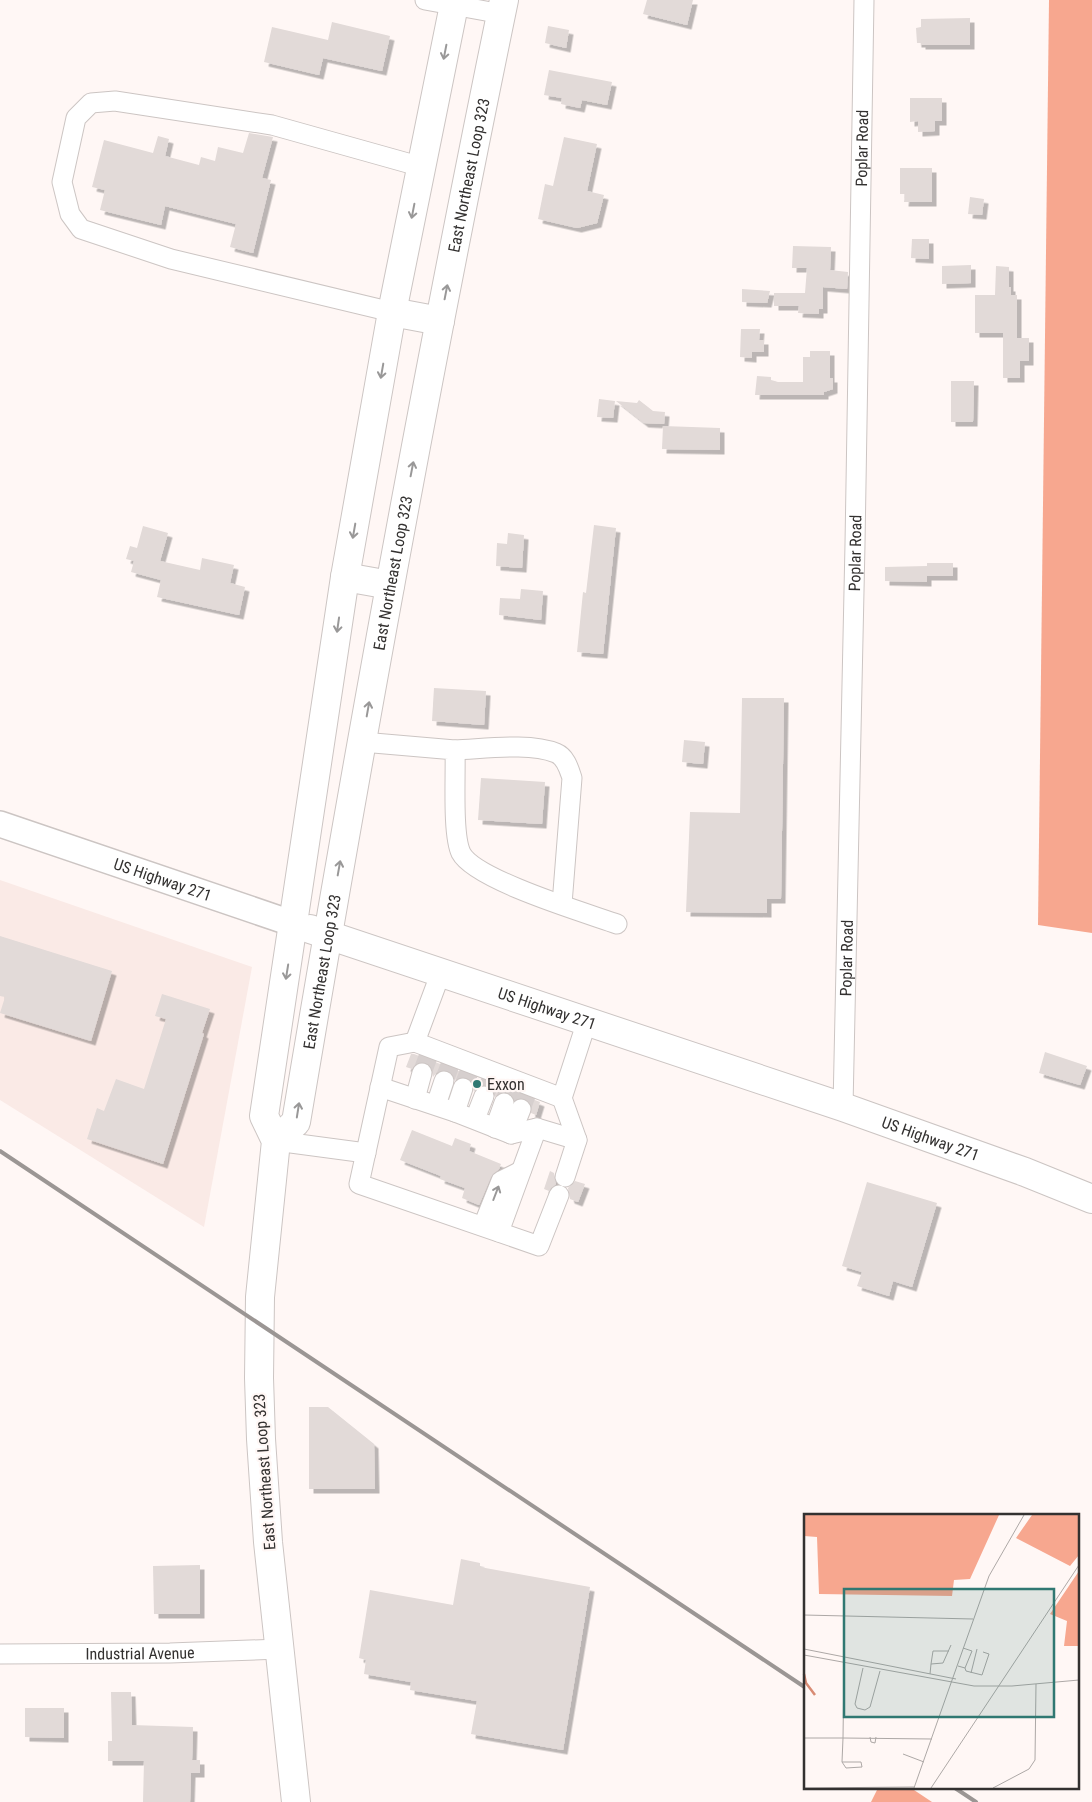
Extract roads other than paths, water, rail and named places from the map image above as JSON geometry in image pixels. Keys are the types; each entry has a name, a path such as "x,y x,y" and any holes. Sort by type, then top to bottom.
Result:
{"highway":[{"name":"East Northeast Loop 323","path":"296,1802 265,1506 259,1378 263,1261 276,1141 264,1116 345,577 392,312 455,2"},
{"name":"East Northeast Loop 323","path":"276,1141 296,1122 327,934 390,585 440,321 503,7"},
{"path":"392,312 440,321"},
{"path":"345,577 390,585"},
{"name":"US Highway 271","path":"294,924 843,1107 1025,1172 1092,1199"}],"main road":[{"name":"US Highway 271","path":"0,824 294,924"}],"street":[{"path":"426,0 503,7"},
{"name":"Poplar Road","path":"843,1107 864,0"},
{"path":"392,312 171,259 81,229 70,214 62,182 76,118 91,103 115,101 272,125 422,167"},
{"path":"362,742 455,750 529,748 556,753 566,763 572,778 562,904"},
{"path":"455,750 457,838 462,854 496,879 617,924"},
{"path":"414,1099 441,972"},
{"path":"565,1177 578,1140 562,1098 587,1021"},
{"path":"559,1195 539,1246 359,1184 390,1047 424,1055 468,1075 517,1093 562,1098"},
{"path":"436,1105 449,1067"},
{"path":"455,1112 468,1075"},
{"path":"475,1119 489,1082"},
{"path":"380,1087 436,1105 503,1131 537,1128 578,1140"},
{"path":"503,1131 517,1093"},
{"path":"491,1229 521,1171 537,1128"},
{"path":"276,1141 366,1153"},
{"name":"Industrial Avenue","path":"0,1654 170,1653 280,1649"}],"tunnel":[{"path":"422,1073 428,1057"},
{"path":"444,1081 450,1065"},
{"path":"463,1088 469,1072"},
{"path":"484,1096 491,1080"},
{"path":"504,1103 510,1087"},
{"path":"521,1109 527,1093"}],"railway":[{"path":"0,1151 804,1687"},
{"path":"958,1790 976,1802"}],"place":[{"name":"Exxon","path":"477,1084"}]}
